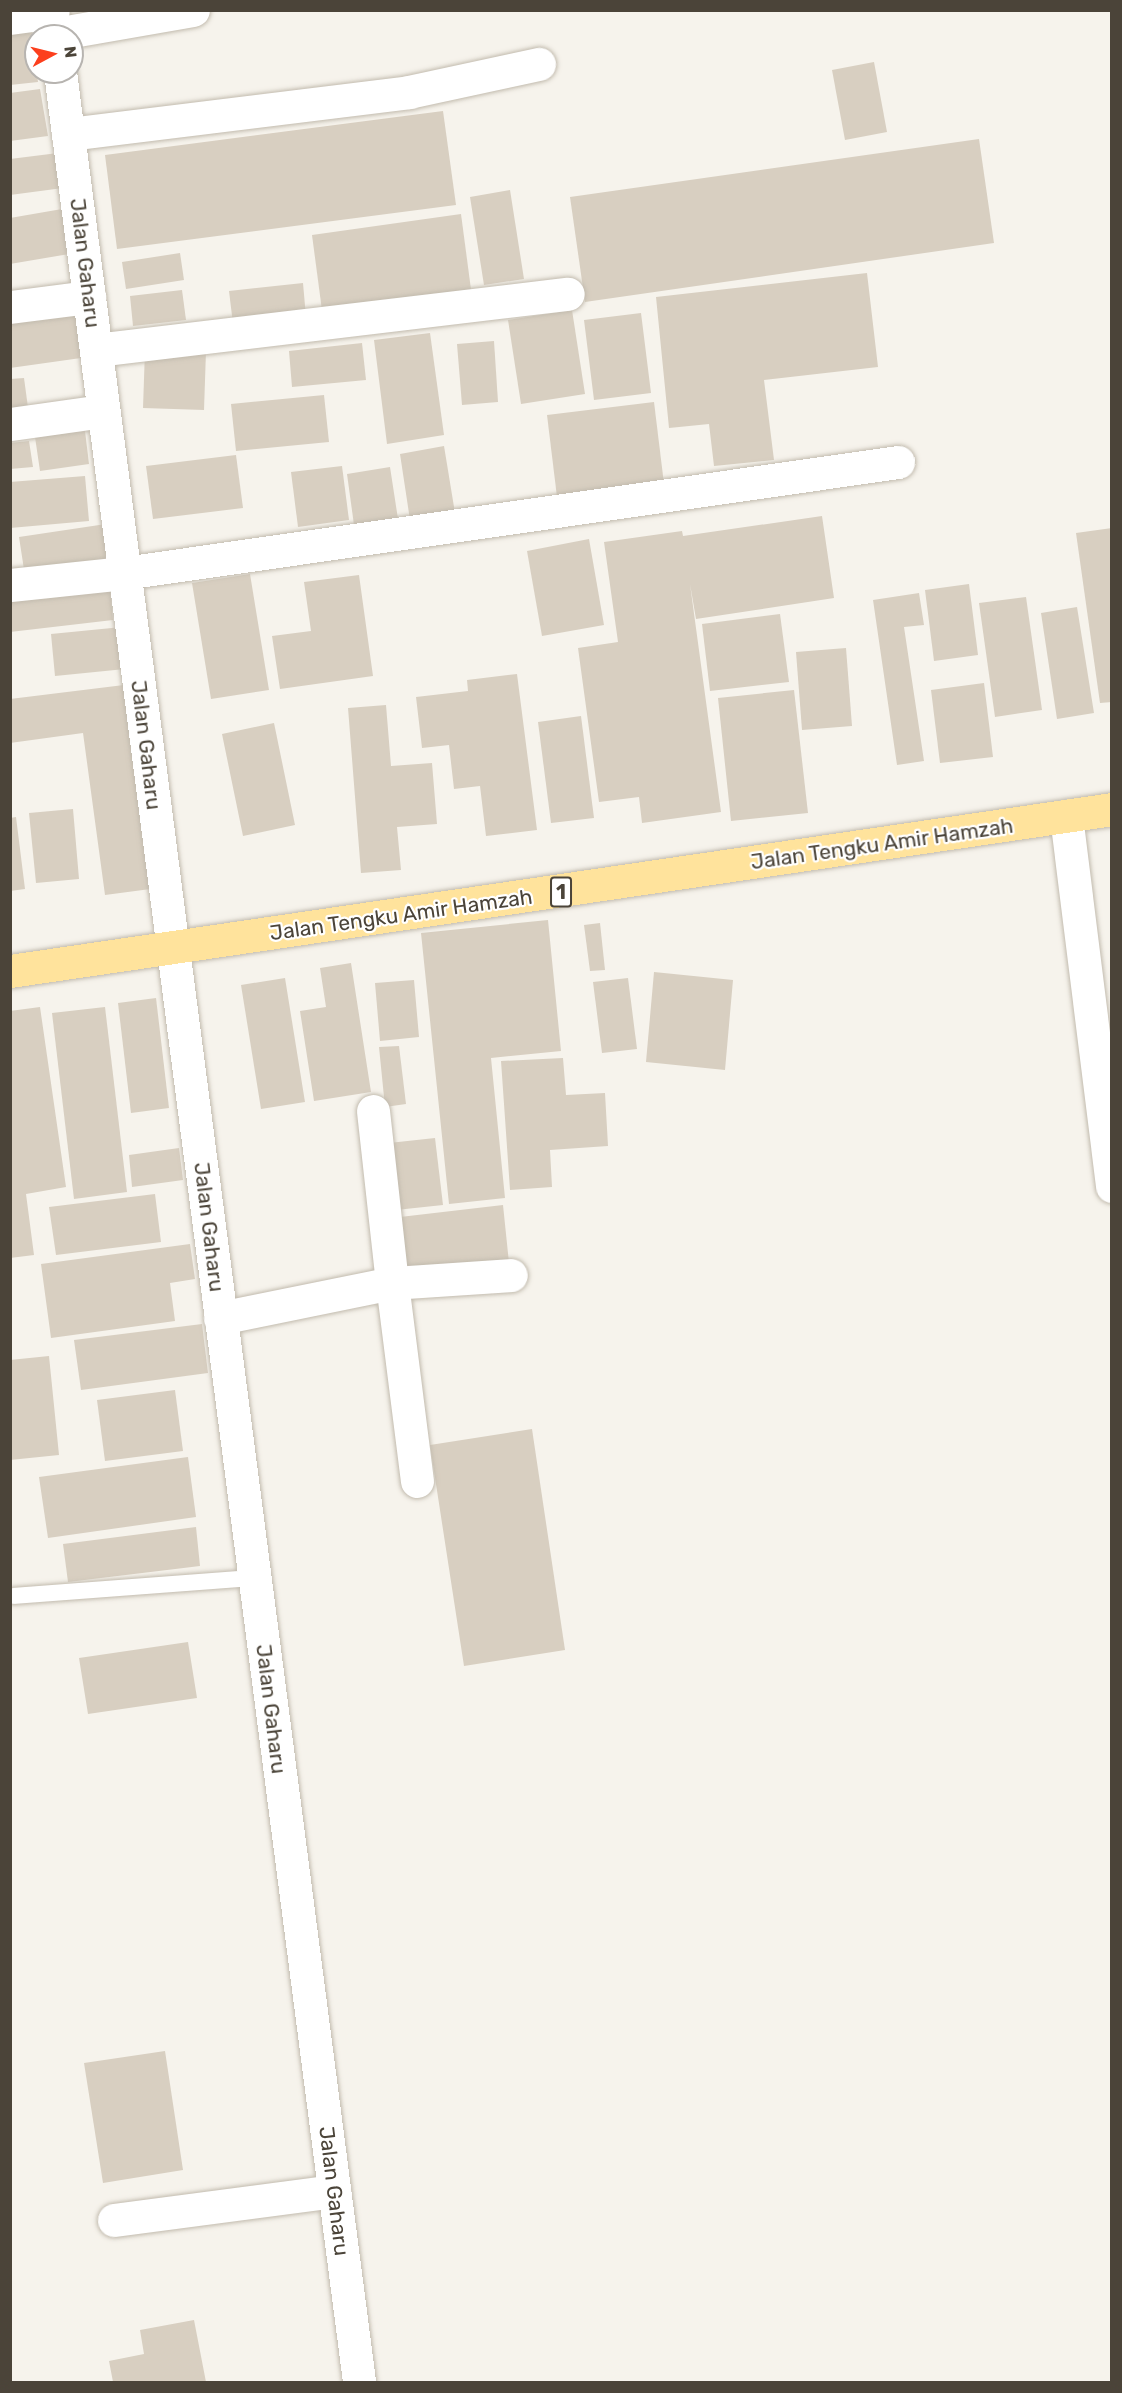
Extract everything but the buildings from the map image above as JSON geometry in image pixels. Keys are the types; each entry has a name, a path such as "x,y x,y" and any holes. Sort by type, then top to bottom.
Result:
{"main road":[{"name":"Jalan Tengku Amir Hamzah","path":"10,971 173,949 1112,809"}],"street":[{"path":"10,18 54,23 193,10"},
{"path":"68,134 409,92 539,64"},
{"name":"Jalan Gaharu","path":"62,84 359,2382"},
{"path":"96,350 568,294"},
{"path":"10,308 89,297"},
{"path":"10,424 104,411"},
{"path":"10,585 124,573 898,462"},
{"path":"1066,816 1112,1186"},
{"path":"373,1111 417,1480"},
{"path":"220,1318 392,1283 511,1275"},
{"path":"114,2220 334,2192"}],"lane":[{"path":"14,1596 254,1578"}]}
